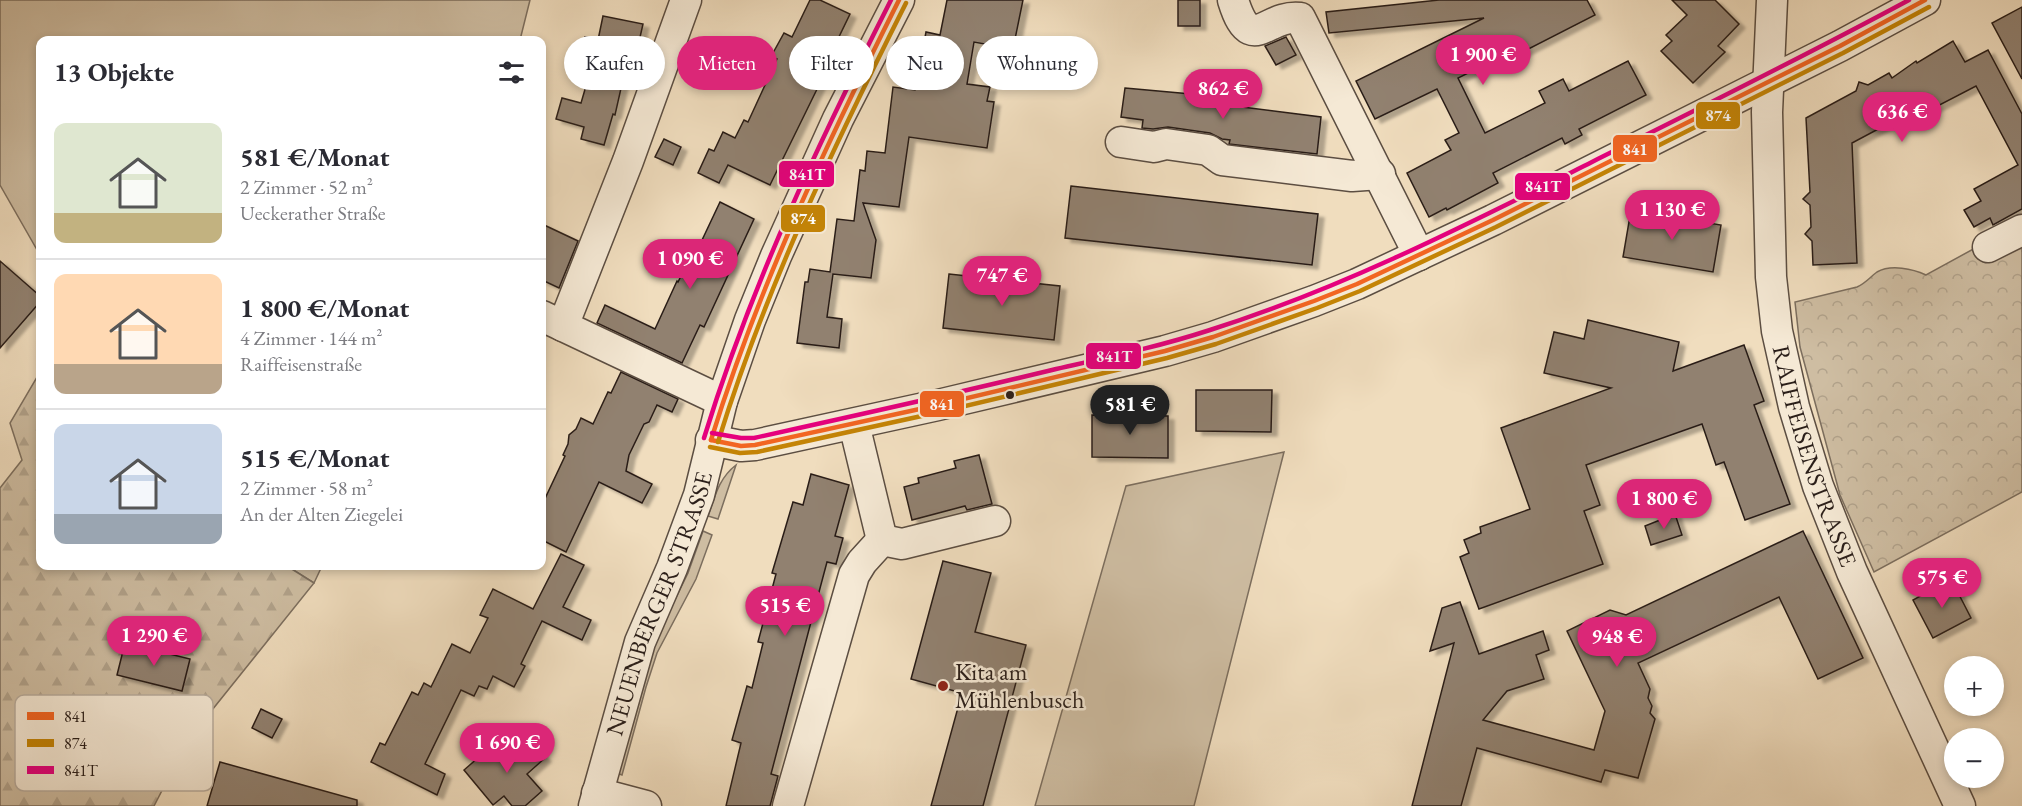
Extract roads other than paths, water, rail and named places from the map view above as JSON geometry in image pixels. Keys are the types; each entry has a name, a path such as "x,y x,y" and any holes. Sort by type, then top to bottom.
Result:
{"street":[{"path":"686,0 628,161 552,321 722,401"},
{"name":"NEUENBERGER STRASSE","path":"595,799 640,642 672,568 699,495 722,401 750,320 776,256 838,119 898,0"},
{"path":"1233,0 1242,22 1247,28 1255,31 1263,30 1307,9 1380,174 1419,255"},
{"name":"RAIFFEISENSTRASSE","path":"1772,0 1767,82 1767,172 1771,277 1777,331 1794,407 1818,486 1852,572 1960,806"},
{"path":"711,440 741,447 1043,381 1166,351 1314,301 1493,220 1925,0"},
{"path":"1121,142 1154,147 1166,144 1208,150 1222,160 1352,176 1380,174"},
{"path":"1988,247 2022,230"},
{"path":"854,424 882,540"},
{"path":"882,540 902,544 995,521"},
{"path":"788,806 854,575 862,562 882,540"},
{"path":"595,799 646,806"}],"place":[{"name":"Kita am Mühlenbusch","path":"943,686"}]}
